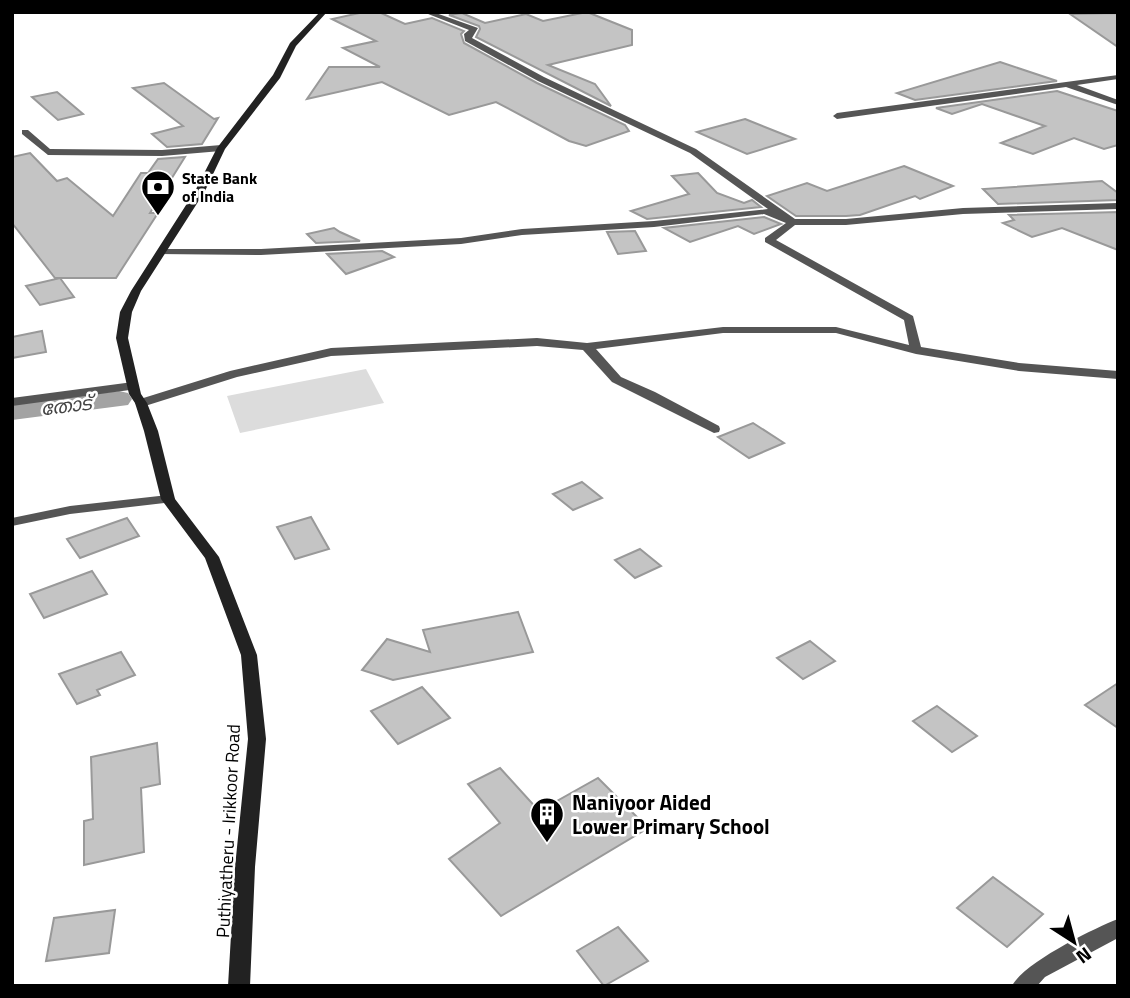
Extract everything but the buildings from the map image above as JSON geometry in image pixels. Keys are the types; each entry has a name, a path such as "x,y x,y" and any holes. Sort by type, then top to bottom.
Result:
{"main road":[{"name":"Puthiyatheru - Irikkoor Road","path":"239,986 245,867 257,739 249,655 212,557 168,499 141,403 133,386 122,338 126,312 136,290 200,191 221,148 277,76 293,45 324,12"}],"street":[{"path":"426,12 475,30 468,34 468,39 480,47 541,79 657,131 693,151 793,222"},
{"path":"837,116 882,107 1118,77"},
{"path":"1068,84 1118,103"},
{"path":"25,132 48,152 162,153 221,148"},
{"path":"162,252 261,252 461,241 522,232 654,224 765,211 793,222 846,222 963,211 1118,206"},
{"path":"793,222 769,240 909,318 916,350"},
{"path":"141,403 234,374 331,352 537,342 587,347 723,330 836,330 916,350 1020,367 1118,375"},
{"path":"587,347 603,363 609,375 649,394 684,416 714,429"},
{"path":"12,402 133,386"},
{"path":"12,522 95,506 168,499"},
{"path":"1022,986 1038,971 1118,928"}],"shaded area":[{"path":"366,369 384,403 240,433 227,396"}],"waterway":[{"name":"തോട്","path":"12,412 119,399"}],"place":[{"name":"State Bank of India","path":"158,217"},
{"name":"Naniyoor Aided Lower Primary School","path":"547,844"}]}
